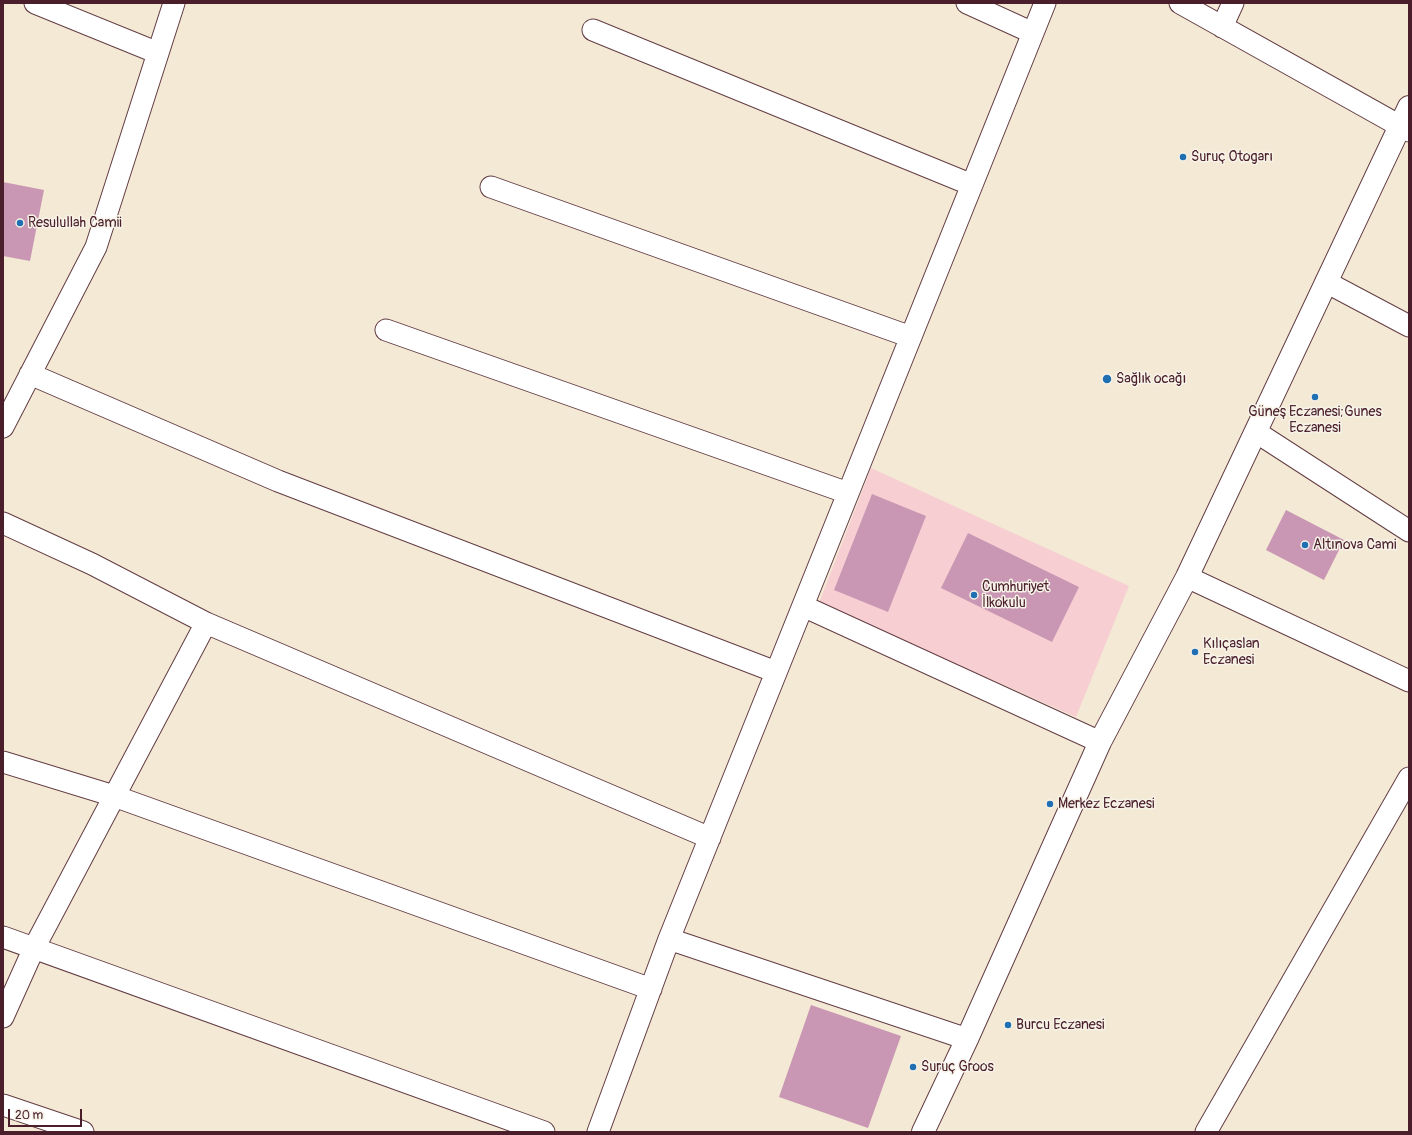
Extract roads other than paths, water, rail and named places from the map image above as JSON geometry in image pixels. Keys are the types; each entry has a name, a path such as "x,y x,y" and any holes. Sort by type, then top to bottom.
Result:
{"main road":[{"path":"923,1132 967,1039 1100,742 1187,577 1326,282 1404,129 1409,107"}],"street":[{"path":"35,3 158,53"},
{"path":"3,427 96,247 174,3"},
{"path":"967,3 1033,33"},
{"path":"598,1132 669,939 1045,3"},
{"path":"1180,3 1404,129"},
{"path":"1222,26 1233,3"},
{"path":"593,30 972,185"},
{"path":"491,187 911,337"},
{"path":"1326,282 1409,326"},
{"path":"386,330 848,494"},
{"path":"30,374 278,481 776,672"},
{"path":"1256,432 1409,531"},
{"path":"3,522 92,564 206,623 710,838"},
{"path":"1187,577 1409,681"},
{"path":"803,606 1100,742"},
{"path":"3,1017 34,948 206,623"},
{"path":"3,762 114,796 651,989"},
{"path":"1206,1132 1409,778"},
{"path":"3,937 544,1132"},
{"path":"669,939 967,1039"},
{"path":"3,1105 83,1132"}],"place":[{"name":"Suruç Otogarı","path":"1183,157"},
{"name":"Resulullah Camii","path":"20,223"},
{"name":"Sağlık ocağı","path":"1107,379"},
{"name":"Güneş Eczanesi;Gunes Eczanesi","path":"1315,397"},
{"name":"Altınova Cami","path":"1305,545"},
{"name":"Cumhuriyet İlkokulu","path":"974,595"},
{"name":"Kılıçaslan Eczanesi","path":"1195,652"},
{"name":"Merkez Eczanesi","path":"1050,804"},
{"name":"Burcu Eczanesi","path":"1008,1025"},
{"name":"Suruç Groos","path":"913,1067"}]}
